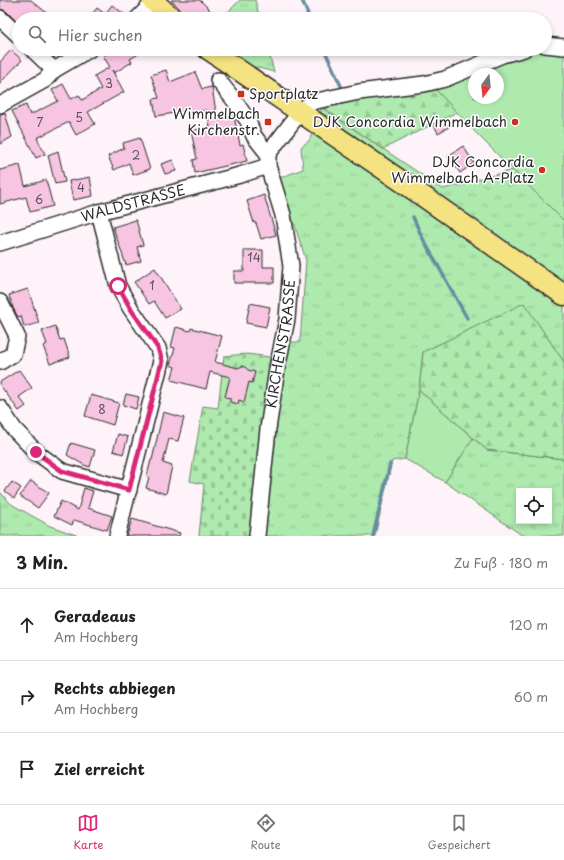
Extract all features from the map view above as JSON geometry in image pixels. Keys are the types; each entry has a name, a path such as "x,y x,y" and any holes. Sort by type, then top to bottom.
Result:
{"main road":[{"path":"153,1 165,12"},
{"path":"218,56 407,185 564,295"}],"street":[{"path":"143,12 153,1"},
{"path":"0,18 12,29"},
{"path":"552,46 564,47"},
{"path":"39,56 54,70"},
{"path":"0,105 45,80 54,70 78,56"},
{"path":"268,160 300,112 312,102 359,92 424,84 445,79 500,56"},
{"name":"KIRCHENSTRASSE","path":"218,80 248,121 254,136 268,160 283,215 291,266 287,319 277,369 268,429 257,536"},
{"name":"WALDSTRASSE","path":"0,243 99,212 240,175 268,160"},
{"path":"99,212 118,286 131,309 158,348 162,361 117,536"},
{"path":"0,302 17,336 13,354 0,362"},
{"path":"0,408 14,429 36,452 62,471 129,490"}],"green space":[{"path":"240,0 255,0 258,12 228,12"},
{"name":"DJK Concordia Wimmelbach","path":"564,42 564,221 475,132 427,80 488,56 552,56 552,46"},
{"path":"233,56 270,56 274,72 244,64"},
{"path":"427,80 457,112 383,149 308,97"},
{"path":"322,108 443,189 513,170 564,221 564,362 524,304 423,352 419,390 405,459 392,461 375,536 265,536 286,342 300,342 306,260 279,178 303,169 301,147 309,141"},
{"path":"524,303 564,362 564,459 487,450 419,390 423,352"},
{"path":"247,354 270,357 250,536 199,536 204,484 190,481 203,406 218,408 224,356"},
{"path":"419,390 473,438 445,482 405,459"},
{"path":"473,438 487,450 564,459 564,536 523,536 445,482"},
{"path":"0,492 11,504 50,526 79,536 0,536"}],"building":[{"path":"0,0 31,0 46,12 12,12 12,17 6,11 0,9"},
{"path":"171,0 200,0 210,10 208,12 183,12"},
{"path":"112,5 121,12 107,12"},
{"path":"97,8 102,12 94,12"},
{"path":"11,50 12,56 18,56 22,60 0,83 0,62"},
{"path":"103,56 135,56 130,59 132,62 114,73 112,70 124,92 88,112 95,124 76,135 69,122 37,138 45,154 36,158 12,111 26,105 30,115 58,101 52,90 63,84 71,99 79,95 82,100 101,89 94,76 110,67"},
{"path":"166,70 170,82 195,72 202,89 212,87 217,119 234,116 240,145 243,144 247,161 195,173 193,160 197,159 191,131 210,127 207,110 188,114 187,111 156,116 153,99 159,98 151,75"},
{"path":"5,113 12,137 0,144 0,114"},
{"path":"445,119 449,127 438,133 434,125"},
{"path":"140,138 150,169 133,175 129,163 114,170 108,156 124,148 123,143"},
{"path":"463,146 474,163 460,173 448,156"},
{"path":"58,151 65,182 55,184 48,155"},
{"path":"173,160 176,171 165,174 161,164"},
{"path":"20,165 25,186 46,180 53,206 30,212 26,197 0,204 0,170"},
{"path":"90,177 93,196 73,200 69,181"},
{"path":"264,195 276,235 261,239 247,201"},
{"path":"136,220 143,245 137,247 141,261 126,265 113,227"},
{"path":"244,250 263,250 263,267 274,267 274,283 234,283 234,271 244,271"},
{"path":"155,268 181,309 165,318 154,301 149,304 134,282"},
{"path":"28,289 39,323 24,327 21,316 18,317 13,308 9,295"},
{"path":"250,303 270,307 266,327 246,323"},
{"path":"55,326 60,340 64,339 70,357 50,364 43,346 47,344 42,331"},
{"path":"176,327 190,331 191,328 222,336 215,362 238,368 242,366 255,372 252,383 249,382 244,402 239,400 238,404 230,402 230,398 225,397 230,377 210,372 206,389 171,380 175,367 170,365 175,348 171,347"},
{"path":"19,370 32,388 19,397 26,406 19,411 0,385 0,382"},
{"path":"126,394 139,397 136,409 123,405"},
{"path":"91,395 119,403 113,425 85,416"},
{"path":"163,412 184,418 178,441 169,439 163,463 172,466 166,494 146,488 149,477 147,476"},
{"path":"118,434 128,437 123,454 113,451"},
{"path":"71,443 95,450 90,467 67,455"},
{"path":"31,481 49,493 38,508 20,496"},
{"path":"12,482 21,488 14,498 5,491"},
{"path":"84,488 93,491 88,508 112,516 107,530 74,520 72,525 54,516 61,501 78,510"},
{"path":"132,519 180,533 179,536 127,536"}],"waterway":[{"path":"302,0 307,12"},
{"path":"327,56 341,86"},
{"path":"413,217 422,237 467,318"},
{"path":"373,536 390,464"}],"place":[{"name":"Sportplatz","path":"241,94"},
{"name":"Wimmelbach Kirchenstr.","path":"268,122"},
{"name":"DJK Concordia Wimmelbach","path":"515,122"},
{"name":"DJK Concordia Wimmelbach A-Platz","path":"542,170"}],"route":[{"path":"36,452 62,471 129,490 162,361 158,348 131,309 118,286"}]}
